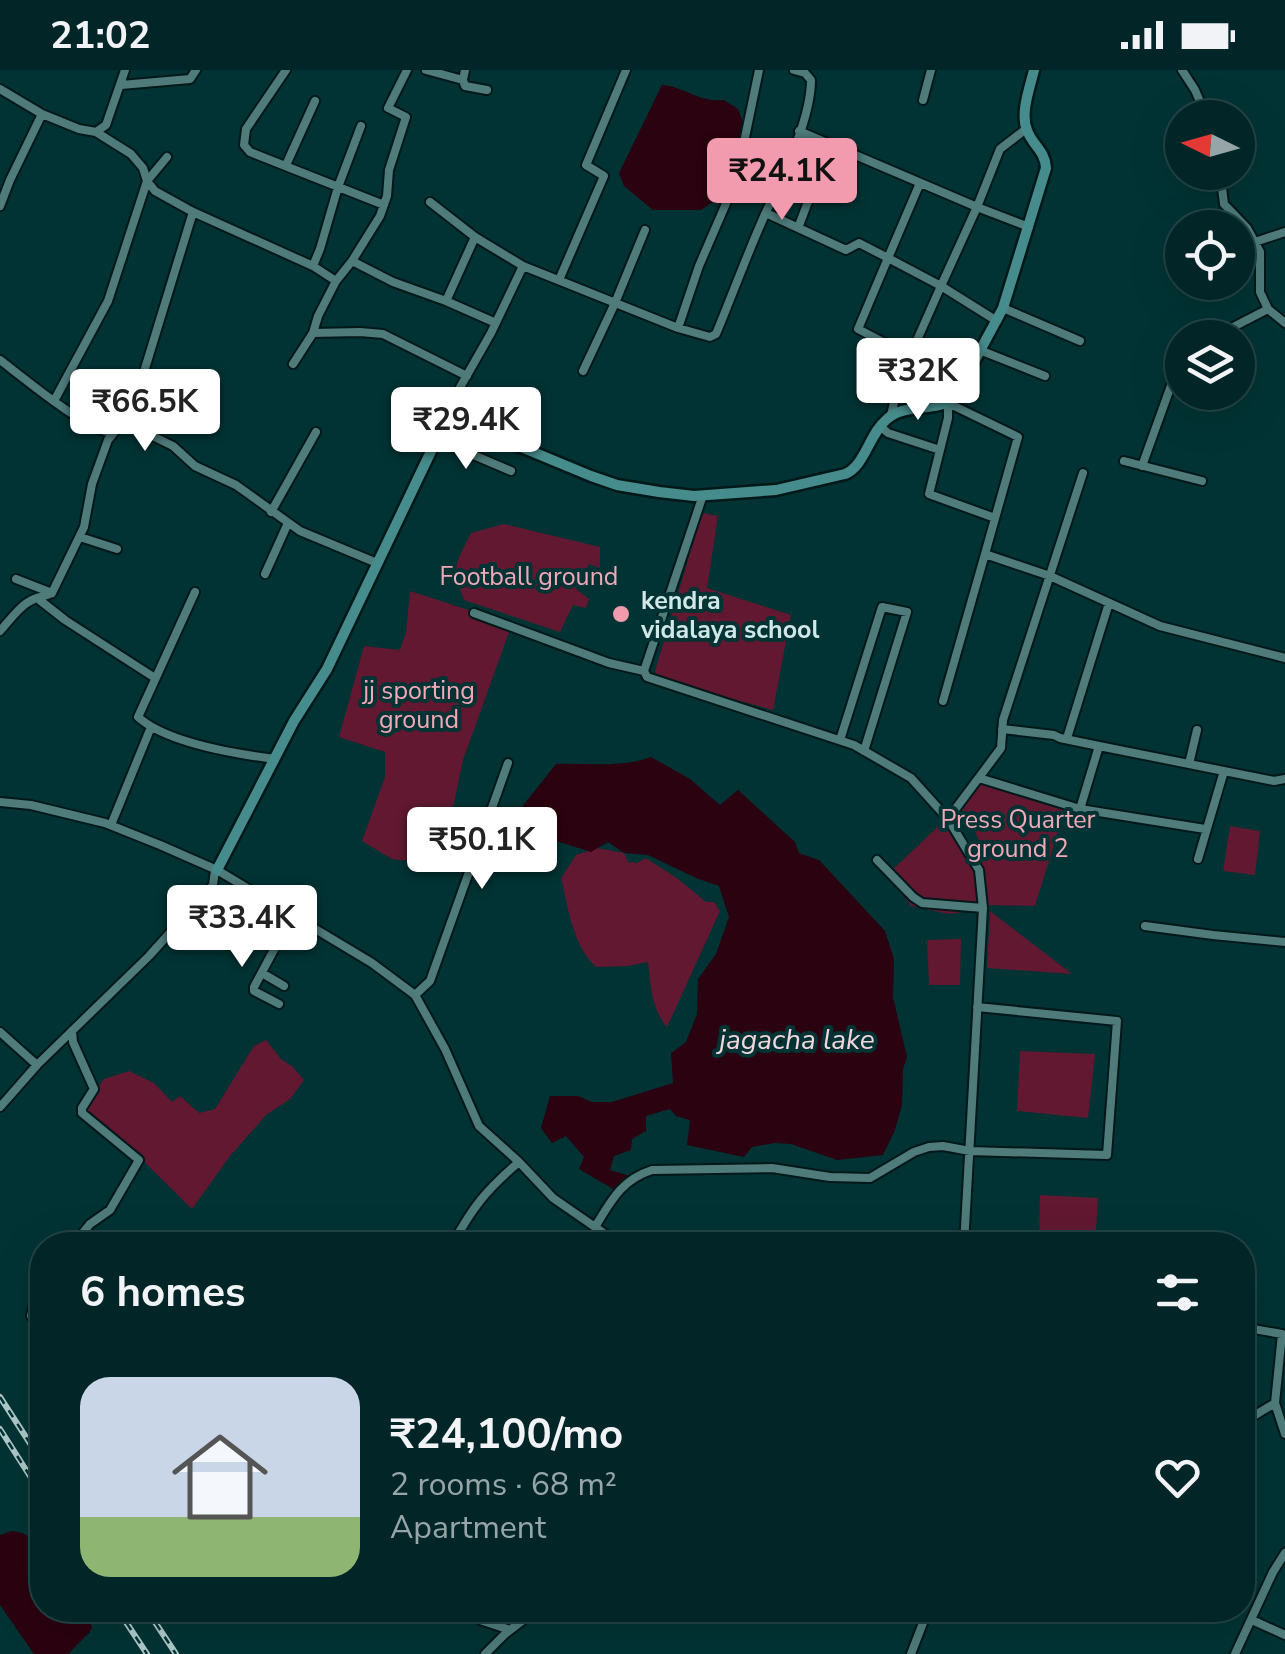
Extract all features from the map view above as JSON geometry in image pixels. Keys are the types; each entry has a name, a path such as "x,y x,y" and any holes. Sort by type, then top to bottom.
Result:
{"main road":[{"path":"216,870 294,721 327,669 448,420 618,485 703,495 776,490 845,474 857,465 891,415 948,402 958,393 1003,308 1046,168 1046,160 1026,129 1034,70"}],"street":[{"path":"96,132 106,125 125,70"},
{"path":"121,85 190,79 196,70"},
{"path":"286,70 246,129 244,145 250,152 384,205"},
{"path":"293,364 313,333 336,281 368,237 388,196 389,170 406,117 388,108 407,70"},
{"path":"426,70 464,75 465,86 487,90"},
{"path":"558,280 604,176 586,166 626,70"},
{"path":"678,328 698,266 731,192 759,70"},
{"path":"430,202 475,237 523,266 710,338 716,334 782,181 811,96 811,80 794,70"},
{"path":"923,100 931,70"},
{"path":"1182,70 1199,100"},
{"path":"0,89 42,114 79,130 96,132 131,154 155,191 192,212 313,266 336,281"},
{"path":"286,165 316,101"},
{"path":"0,206 42,114"},
{"path":"313,266 360,126"},
{"path":"891,415 898,382 978,207 1000,149 1026,129"},
{"path":"800,131 1029,227"},
{"path":"798,228 833,146"},
{"path":"54,400 108,301 147,181 167,157"},
{"path":"910,356 858,329 920,183"},
{"path":"128,424 192,212"},
{"path":"766,212 846,250 859,243 997,321"},
{"path":"583,372 644,230"},
{"path":"1285,232 1255,242 1260,252 1260,292 1268,309 1285,323"},
{"path":"446,300 475,237"},
{"path":"352,261 392,282 446,300 496,324"},
{"path":"448,420 454,398 523,266"},
{"path":"1003,308 1080,340"},
{"path":"1247,320 1268,309"},
{"path":"313,333 383,334 467,376"},
{"path":"982,351 1045,376"},
{"path":"0,360 100,431 112,433"},
{"path":"944,701 1018,438 948,402 948,418 930,494 995,518"},
{"path":"1142,466 1165,402"},
{"path":"0,632 23,606 52,593 84,527 92,484 112,433 128,424 173,446 194,466 236,485 300,531 377,563"},
{"path":"880,426 940,450"},
{"path":"271,512 316,432"},
{"path":"436,439 511,472"},
{"path":"1124,461 1202,481"},
{"path":"948,818 1001,748 1003,720 1083,473"},
{"path":"703,495 644,671 647,677 840,740 911,778 948,818 978,870 983,908 965,1232"},
{"path":"265,574 288,523"},
{"path":"80,537 117,549"},
{"path":"985,554 1050,576 1160,626 1285,658"},
{"path":"16,578 52,593"},
{"path":"194,592 138,717 166,735 275,760"},
{"path":"36,598 156,678"},
{"path":"1067,738 1109,603"},
{"path":"840,740 882,607 906,612 864,751"},
{"path":"474,612 644,671"},
{"path":"111,825 151,727"},
{"path":"1002,729 1067,738 1274,781 1285,779"},
{"path":"1190,764 1197,730"},
{"path":"1080,809 1099,746"},
{"path":"415,995 430,982 508,763"},
{"path":"1198,859 1224,771"},
{"path":"979,778 1080,809 1205,830"},
{"path":"0,802 32,805 111,825 216,870 372,963 415,995 445,1049 478,1126 553,1198 602,1232"},
{"path":"877,860 922,903 983,908"},
{"path":"0,1107 37,1064 150,956 213,884 216,870"},
{"path":"279,1004 254,990 292,916"},
{"path":"1145,926 1285,942"},
{"path":"262,973 284,986"},
{"path":"595,1227 614,1197 636,1175 652,1170 772,1168 830,1177 870,1178 928,1147 1107,1154 1117,1021 977,1007"},
{"path":"72,1031 94,1089 82,1113 139,1160 110,1210 84,1232"},
{"path":"0,1032 37,1064"},
{"path":"459,1232 471,1209 519,1162"},
{"path":"1285,1321 1275,1403 1285,1434"},
{"path":"1255,1329 1282,1334"},
{"path":"1255,1416 1275,1403"},
{"path":"1255,1613 1285,1553"},
{"path":"1255,1621 1285,1635"},
{"path":"486,1622 510,1630"},
{"path":"486,1654 520,1622"},
{"path":"911,1654 923,1622"},
{"path":"1236,1654 1251,1622"}],"green space":[{"path":"702,513 718,516 707,588 791,615 773,710 660,679 655,671"},
{"name":"Football ground","path":"504,524 600,547 600,568 589,564 576,589 589,599 586,608 573,605 560,632 464,600 454,574 471,533"},
{"name":"jj sporting ground","path":"410,591 512,624 463,760 441,865 392,859 362,841 385,777 385,752 339,737 364,646 400,650"},
{"name":"Press Quarter ground 2","path":"981,782 1065,809 1035,906 986,905 980,862 985,854 973,827 958,825 953,819"},
{"path":"945,820 976,873 979,910 949,914 911,906 888,874"},
{"path":"1230,826 1260,831 1255,875 1223,871"},
{"path":"597,848 624,853 628,862 646,858 706,902 714,902 720,911 667,1027 655,1005 648,962 596,967 576,937 561,878 576,855"},
{"path":"990,911 1072,974 987,968"},
{"path":"961,939 960,985 929,985 927,940"},
{"path":"266,1040 304,1080 290,1099 266,1115 230,1156 192,1209 128,1146 81,1110 104,1079 129,1071 154,1083 172,1102 180,1096 199,1113 215,1109 254,1046"},
{"path":"1020,1051 1095,1054 1088,1118 1017,1111"},
{"path":"1040,1195 1098,1198 1096,1232 1039,1232"}],"water":[{"path":"662,85 707,99 724,100 738,109 744,125 728,192 701,210 653,210 624,186 619,173"},
{"name":"jagacha lake","path":"651,757 690,779 720,805 738,790 795,842 799,853 819,860 885,931 894,959 893,997 907,1057 902,1105 883,1155 837,1160 791,1144 775,1143 752,1147 744,1157 687,1145 690,1120 676,1116 670,1109 646,1116 646,1131 632,1139 631,1150 614,1156 610,1170 633,1177 613,1189 579,1169 584,1157 566,1136 552,1143 541,1128 550,1096 612,1102 673,1083 671,1053 686,1042 697,1014 698,979 716,954 729,917 719,886 648,855 624,853 608,842 591,852 525,831 522,807 556,764 616,764"},
{"path":"12,1531 30,1538 30,1622 89,1622 89,1633 68,1654 34,1654 0,1605 0,1535"}],"railway":[{"path":"0,1397 30,1443"},
{"path":"0,1429 30,1476"},
{"path":"126,1622 147,1654"},
{"path":"155,1622 176,1654"}],"place":[{"name":"kendra vidalaya school","path":"621,614"}]}
